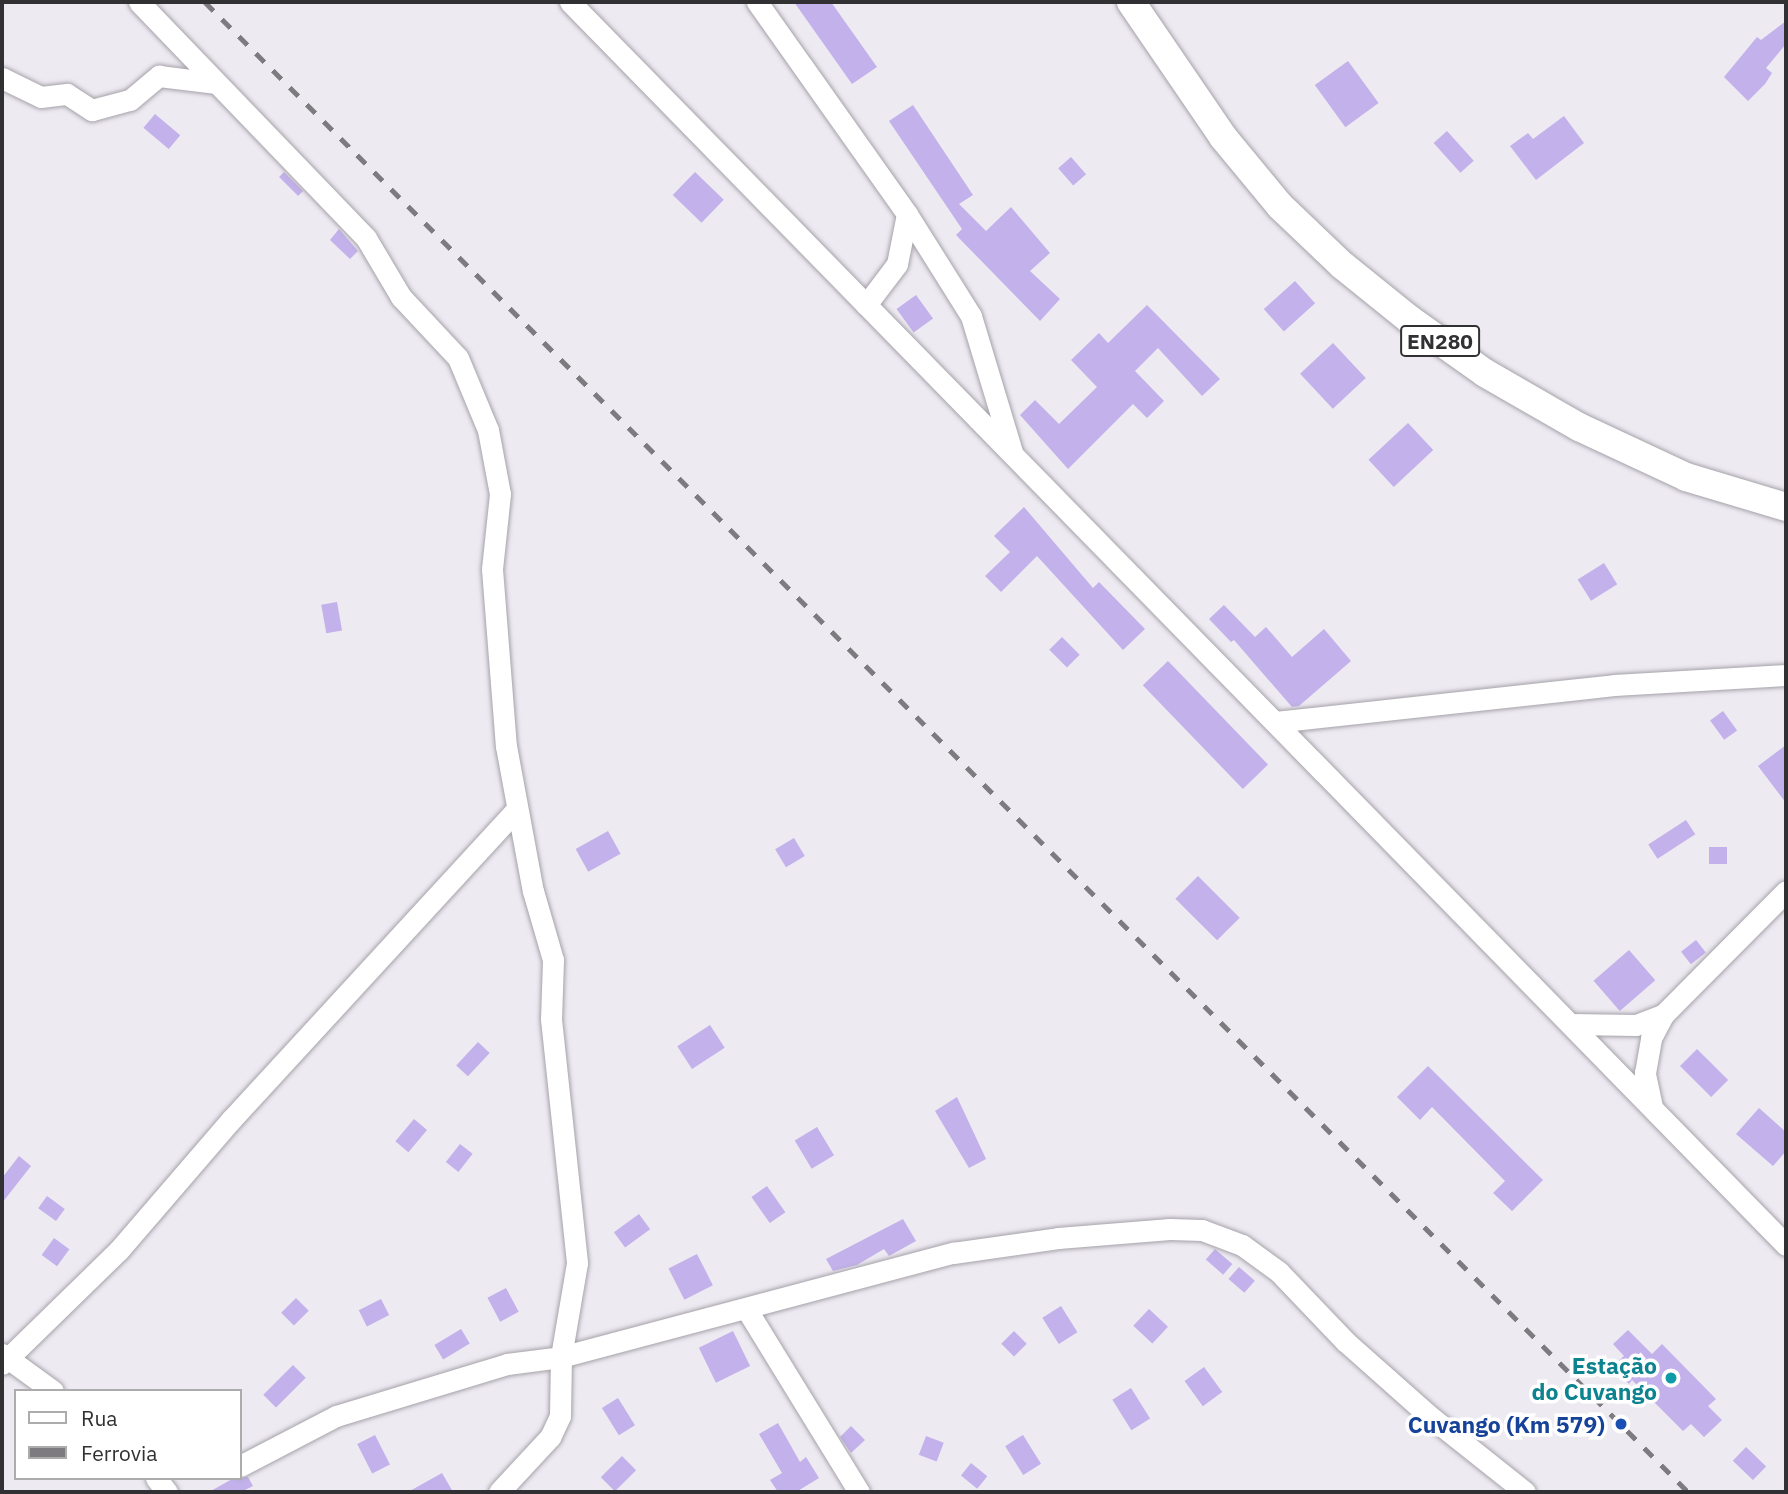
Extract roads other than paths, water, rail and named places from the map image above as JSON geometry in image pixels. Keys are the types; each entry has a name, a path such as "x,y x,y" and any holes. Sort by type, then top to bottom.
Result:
{"main road":[{"name":"EN280","path":"1131,2 1172,66 1223,137 1280,206 1342,265 1419,326 1485,373 1580,427 1686,477 1786,507"}],"street":[{"path":"139,2 366,238 401,297 458,358 471,381 498,475 492,569 506,746 516,810 553,960 551,1019 577,1263 561,1357 556,1426 499,1492"},
{"path":"570,2 1786,1245"},
{"path":"757,2 907,214 971,316 1013,455"},
{"path":"2,78 41,97 67,94 92,110 130,100 159,76 215,83"},
{"path":"866,304 898,264 907,214"},
{"path":"1275,722 1614,685 1786,675"},
{"path":"50,1389 4,1358 119,1250 231,1121 516,810"},
{"path":"1653,1108 1645,1073 1651,1038 1664,1014 1786,891"},
{"path":"1571,1024 1636,1025 1664,1014"},
{"path":"242,1465 327,1421 368,1405 507,1364 561,1357 953,1254 1058,1238 1202,1230 1242,1245 1279,1272 1346,1342 1525,1492"},
{"path":"747,1310 859,1492"}],"railway":[{"path":"205,2 1688,1492"}],"place":[{"name":"Estação do Cuvango","path":"1671,1378"},
{"name":"Cuvango (Km 579)","path":"1621,1424"}]}
